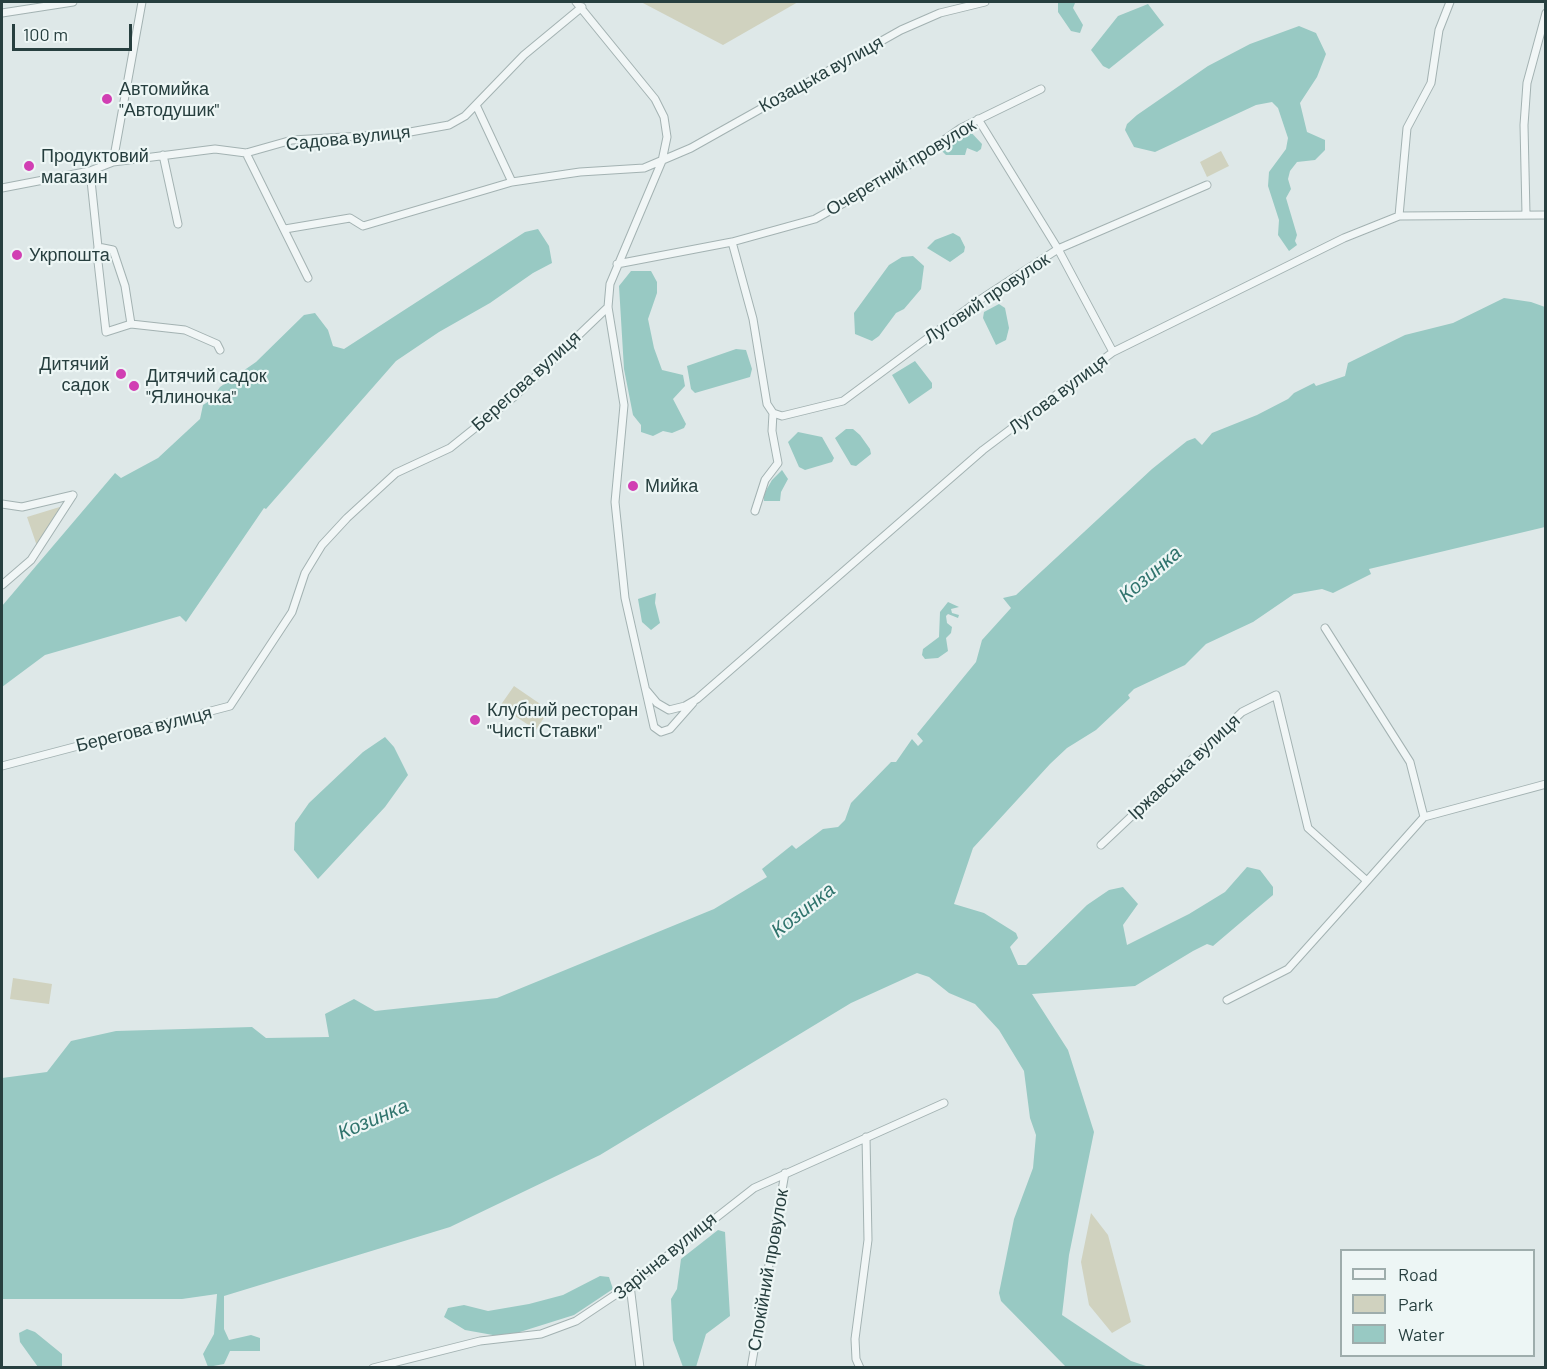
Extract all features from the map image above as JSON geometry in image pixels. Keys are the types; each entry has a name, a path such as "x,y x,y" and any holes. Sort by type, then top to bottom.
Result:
{"street":[{"path":"2,13 73,2"},
{"path":"113,162 142,2"},
{"path":"576,2 655,99 664,117 667,136 662,161 610,284 608,307 624,405 615,502 625,598 653,724 661,732 677,724 697,699"},
{"name":"Козацька вулиця","path":"285,229 350,218 363,226 512,182 579,172 644,168 691,148 901,30 940,13 985,2"},
{"path":"1399,216 1407,128 1431,83 1439,30 1450,2"},
{"name":"Садова вулиця","path":"2,188 90,171 113,162 215,149 246,153 292,140 399,134 449,125 465,116 524,55 582,8"},
{"path":"1526,214 1524,125 1527,83 1545,13"},
{"name":"Очеретний провулок","path":"617,264 732,242 815,219 845,204 978,119 1041,89"},
{"path":"476,105 512,182"},
{"path":"978,119 1058,249 1113,352"},
{"path":"246,153 309,278"},
{"path":"163,155 178,224"},
{"path":"90,171 106,332 131,324 185,330 217,344 220,350"},
{"name":"Луговий провулок","path":"773,413 782,416 843,401 975,303 1058,249 1207,184"},
{"name":"Лугова вулиця","path":"647,691 657,703 669,710 685,706 697,699 983,450 1113,352 1344,238 1399,216 1545,214"},
{"path":"732,242 753,319 767,404 773,413 772,431 778,463 765,480 755,512"},
{"path":"98,248 113,250 125,286 131,324"},
{"name":"Берегова вулиця","path":"2,766 230,706 292,612 305,573 322,545 347,518 396,473 450,448 515,396 608,307"},
{"path":"2,504 22,507 73,495 31,561 2,585"},
{"path":"1325,628 1410,762 1424,817"},
{"name":"Іржавська вулиця","path":"1101,845 1242,712 1276,694 1308,828 1367,881"},
{"path":"1227,1000 1288,969 1424,817 1545,784"},
{"name":"Зарічна вулиця","path":"374,1368 446,1348 542,1334 562,1327 600,1307 713,1217 754,1188 944,1103"},
{"path":"860,1368 856,1359 855,1339 868,1240 866,1137"},
{"name":"Спокійний провулок","path":"751,1368 785,1173"},
{"path":"630,1285 640,1368"}],"green space":[{"path":"641,2 798,2 723,45"},
{"path":"1221,151 1229,166 1207,177 1200,162"},
{"path":"63,506 37,546 27,517"},
{"path":"514,686 549,710 536,730 500,706"},
{"path":"13,978 52,984 49,1004 10,999"},
{"path":"1091,1213 1108,1235 1131,1322 1112,1333 1089,1305 1081,1262"}],"water":[{"path":"1058,2 1080,2 1075,3 1073,8 1083,25 1080,33 1071,31 1058,12"},
{"path":"1148,4 1164,25 1109,69 1103,66 1091,50 1118,16"},
{"path":"1299,26 1316,33 1326,54 1317,77 1300,103 1307,132 1325,140 1325,150 1315,160 1297,162 1290,171 1288,179 1291,189 1286,198 1297,235 1295,241 1297,245 1289,251 1278,235 1279,220 1268,186 1269,172 1286,149 1288,138 1278,108 1272,102 1256,105 1155,152 1134,147 1125,130 1127,124 1137,115 1208,66 1250,44"},
{"path":"968,129 982,144 981,149 977,152 967,148 965,155 946,155 941,150 942,146"},
{"path":"538,229 549,246 552,263 396,361 266,509 264,508 186,622 180,616 45,655 2,687 2,606 115,473 121,478 158,458 200,419 203,405 211,400 220,387 256,362 304,315 315,313 328,330 333,346 344,349 525,232"},
{"path":"953,233 960,237 965,247 964,252 950,262 927,248 935,240"},
{"path":"913,256 924,266 921,289 872,341 855,334 854,313 889,265 902,257"},
{"path":"631,271 651,271 657,282 657,293 648,319 654,348 662,370 683,375 685,386 673,399 686,424 684,428 672,433 663,431 653,436 641,432 641,425 633,415 624,369 619,286"},
{"name":"Козинка","path":"1504,298 1531,302 1545,307 1545,527 1369,569 1371,574 1333,593 1322,589 1294,594 1253,622 1206,644 1185,665 1134,689 1128,695 1130,698 1096,730 1067,748 1050,764 973,848 954,904 984,913 1016,933 1018,938 1010,947 1018,965 1026,965 1087,905 1109,890 1123,887 1138,904 1123,925 1127,945 1189,914 1225,892 1247,867 1260,870 1273,887 1273,895 1213,946 1207,944 1193,951 1135,986 1032,994 1068,1050 1094,1132 1069,1255 1062,1315 1131,1361 1149,1367 1066,1367 1001,1301 999,1293 1014,1219 1033,1168 1036,1135 1030,1118 1024,1071 999,1030 975,1004 949,993 929,977 917,973 851,1003 600,1155 450,1227 224,1296 224,1329 229,1340 251,1335 260,1338 260,1351 230,1351 224,1364 208,1367 203,1354 214,1334 217,1294 182,1299 2,1299 2,1078 47,1072 71,1041 116,1031 252,1027 266,1038 329,1037 325,1014 354,999 375,1011 497,998 714,909 767,877 762,869 792,845 796,849 823,829 838,827 845,820 851,803 891,762 896,762 912,739 918,746 923,741 917,734 976,662 982,640 1011,608 1003,598 1016,595 1152,469 1187,441 1195,438 1202,445 1212,433 1257,415 1314,383 1316,386 1345,376 1348,363 1405,335 1453,323"},
{"path":"999,304 1005,308 1009,328 1006,340 996,345 983,318 984,312"},
{"path":"736,349 746,350 752,369 750,377 695,393 691,389 687,366"},
{"path":"915,361 932,383 932,388 909,404 892,375"},
{"path":"846,429 853,429 870,449 871,454 856,466 851,465 835,438"},
{"path":"798,432 822,437 834,458 832,462 805,470 799,467 788,442"},
{"path":"782,470 788,479 781,492 780,501 764,501 764,494 772,480"},
{"path":"656,593 655,603 660,623 651,630 642,622 638,599"},
{"path":"948,602 959,607 951,609 952,613 959,615 958,618 948,614 946,616 947,623 952,627 951,633 946,638 948,651 938,658 925,659 922,655 923,649 939,637 940,612"},
{"path":"385,737 394,747 408,775 385,807 318,879 294,850 295,823 309,803 363,752"},
{"path":"718,1230 725,1232 730,1316 706,1334 696,1367 683,1367 673,1340 671,1299 677,1289 681,1259"},
{"path":"600,1276 609,1277 613,1289 574,1315 504,1337 465,1330 444,1317 448,1308 464,1305 488,1311 529,1304 563,1295"},
{"path":"27,1329 35,1332 62,1354 62,1367 38,1367 20,1342 19,1333"}],"place":[{"name":"Автомийка \"Автодушик\"","path":"107,99"},
{"name":"Продуктовий магазин","path":"29,166"},
{"name":"Укрпошта","path":"17,255"},
{"name":"Дитячий садок","path":"121,374"},
{"name":"Дитячий садок \"Ялиночка\"","path":"134,386"},
{"name":"Мийка","path":"633,486"},
{"name":"Клубний ресторан \"Чисті Ставки\"","path":"475,720"}]}
